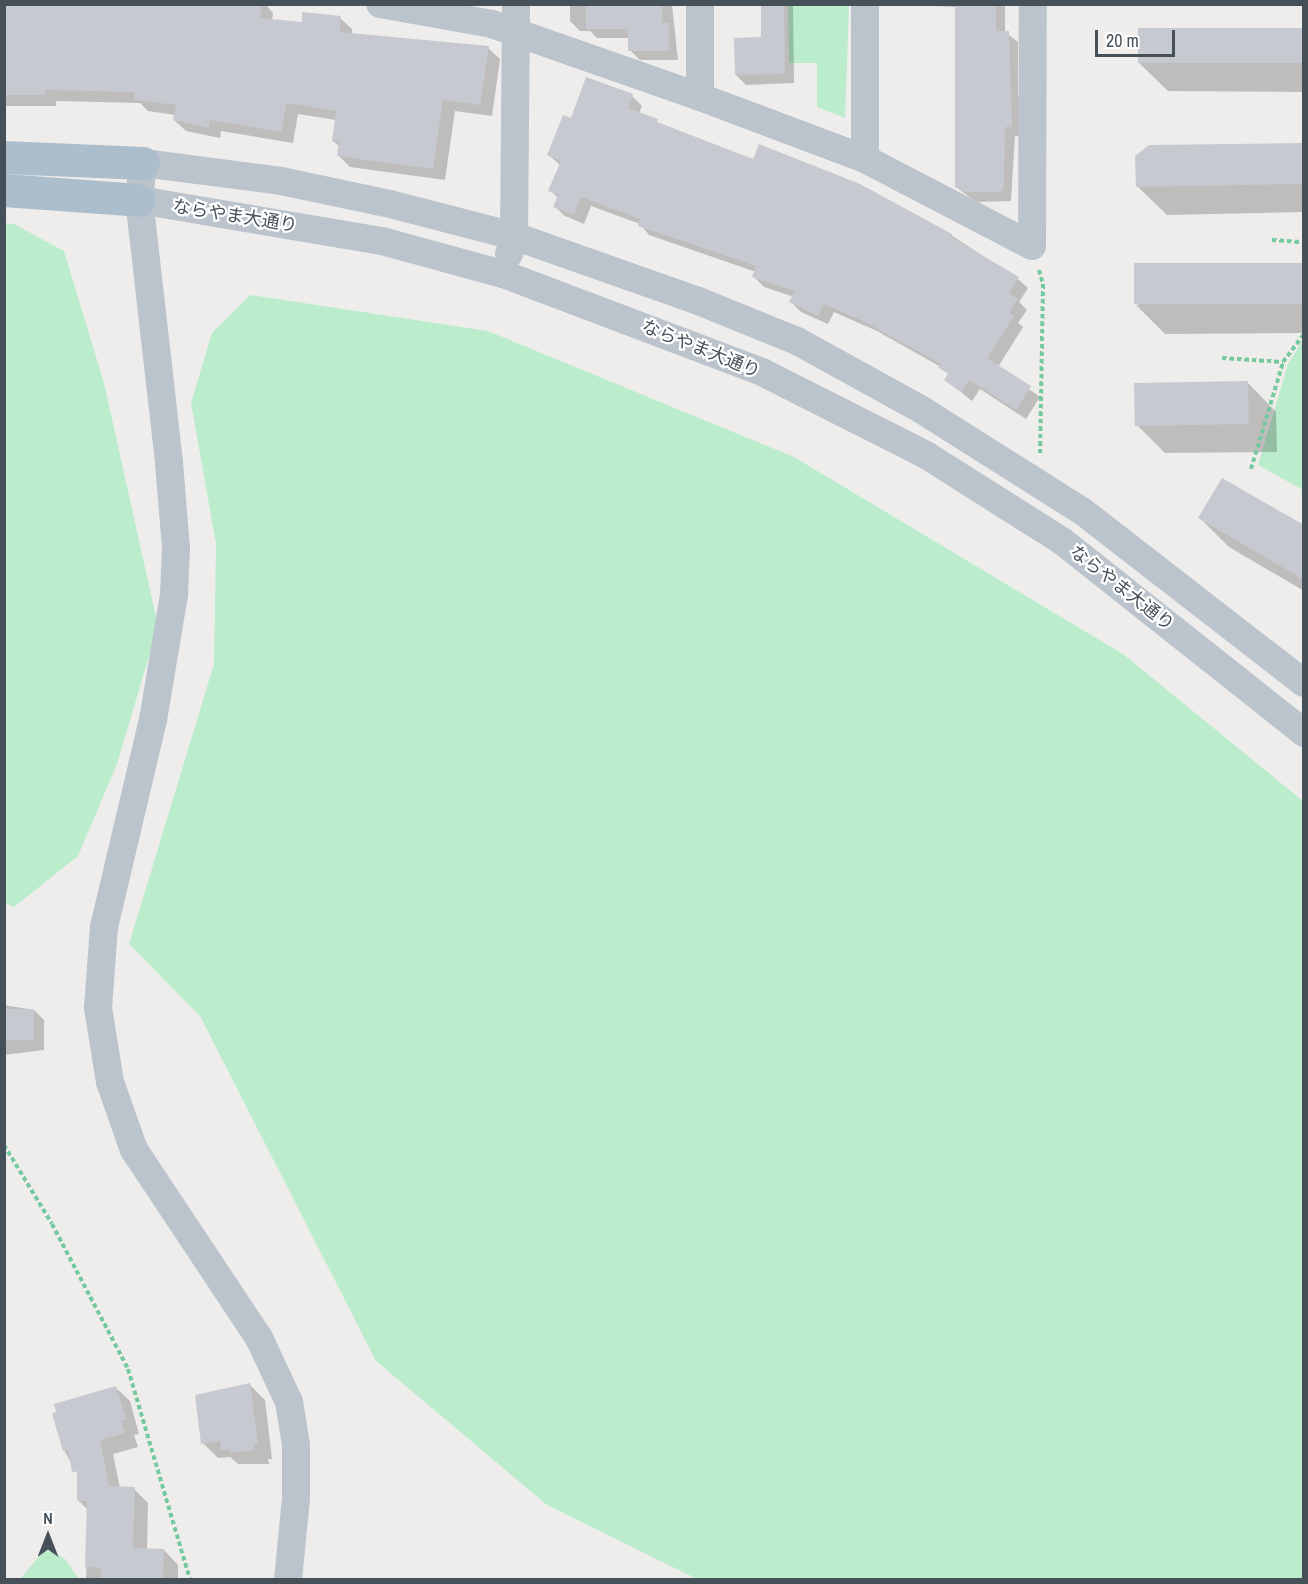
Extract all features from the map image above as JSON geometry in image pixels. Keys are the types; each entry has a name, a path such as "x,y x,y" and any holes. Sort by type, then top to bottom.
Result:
{"main road":[{"name":"ならやま大通り","path":"4,157 143,163"},
{"name":"ならやま大通り","path":"4,190 139,200"}],"street":[{"path":"380,4 516,18 700,96 864,159 1032,246 1033,4"},
{"path":"700,4 700,96"},
{"path":"864,159 865,4"},
{"path":"503,274 514,236 516,18"},
{"path":"143,163 139,200 169,462 176,548 174,595 153,720 104,927 98,1008 110,1082 134,1150 259,1338 289,1402 296,1445 296,1498 288,1580"},
{"name":"ならやま大通り","path":"143,163 281,182 390,204 514,236 696,300 797,341 922,410 1082,511 1304,683"},
{"name":"ならやま大通り","path":"139,200 382,242 503,274 762,372 926,455 1062,541 1304,733"}],"path":[{"path":"1272,240 1304,242"},
{"path":"1032,246 1043,284 1040,457"},
{"path":"1251,469 1283,362 1304,334"},
{"path":"1222,358 1283,362"},
{"path":"4,1145 52,1224 128,1369 190,1580"}],"green space":[{"path":"788,5 849,5 845,118 817,107 817,63 789,63"},
{"path":"4,223 14,224 64,251 104,383 158,626 117,764 78,856 14,907 4,902"},
{"path":"250,295 488,331 794,457 1123,654 1303,801 1303,1579 697,1579 547,1505 376,1361 200,1016 129,944 214,664 216,544 191,403 212,333"},
{"path":"1303,340 1303,490 1258,465 1288,364"},
{"path":"47,1547 65,1559 79,1579 20,1579"}],"building":[{"path":"4,4 262,4 260,18 302,22 302,12 341,16 340,32 489,46 480,105 443,100 433,169 337,156 339,142 332,141 336,111 287,103 281,132 210,120 208,128 173,120 176,105 134,100 135,92 45,90 45,95 4,95"},
{"path":"586,4 662,4 662,23 669,23 669,51 628,51 628,29 586,29"},
{"path":"761,4 784,4 785,74 735,75 734,38 761,37"},
{"path":"955,4 996,4 996,31 1009,31 1012,127 1005,127 1004,188 1000,192 965,192 955,187"},
{"path":"1138,28 1304,28 1304,63 1138,63"},
{"path":"586,77 633,94 628,108 658,119 657,122 753,159 759,144 860,184 952,234 951,237 1019,277 1009,293 1018,299 1009,313 1014,316 987,358 1031,386 1016,410 969,380 961,392 944,380 948,374 938,367 940,364 865,322 824,304 818,316 789,302 795,291 752,277 756,266 638,226 640,219 581,197 574,215 553,207 558,195 548,191 561,161 547,155 563,115 571,118"},
{"path":"1304,143 1304,184 1136,187 1135,156 1149,145"},
{"path":"1134,263 1302,263 1302,304 1134,304"},
{"path":"1248,381 1249,424 1135,426 1134,383"},
{"path":"1222,478 1304,525 1304,580 1198,518"},
{"path":"4,1009 34,1009 34,1040 4,1040"},
{"path":"250,1383 258,1444 254,1444 255,1450 230,1453 230,1449 221,1450 220,1441 201,1444 195,1395"},
{"path":"116,1386 126,1420 121,1421 125,1433 100,1440 109,1486 135,1487 133,1548 164,1549 163,1580 100,1580 101,1568 85,1567 87,1501 77,1500 77,1471 72,1472 68,1450 63,1451 52,1414 56,1412 54,1404"}]}
